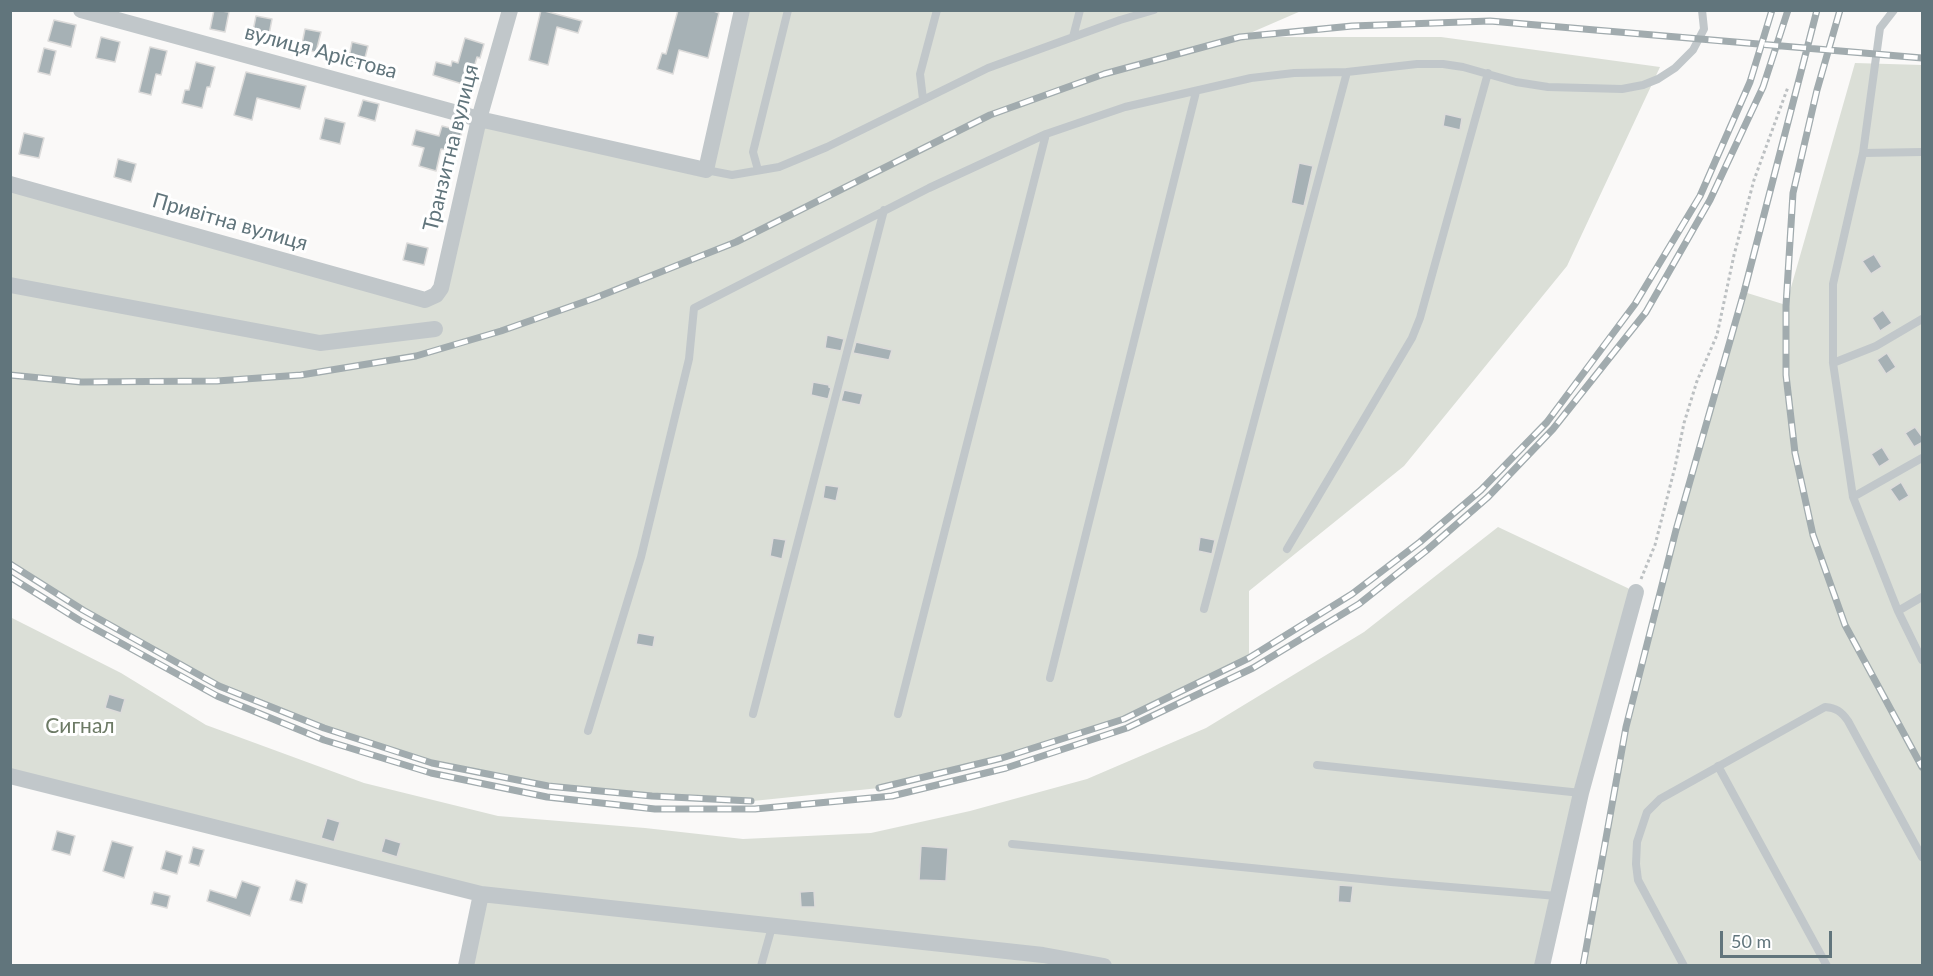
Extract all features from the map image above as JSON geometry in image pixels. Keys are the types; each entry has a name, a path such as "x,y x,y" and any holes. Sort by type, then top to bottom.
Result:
{"street":[{"name":"вулиця Арістова","path":"81,10 479,119 706,170"},
{"name":"Транзитна вулиця","path":"436,295 441,288 479,119 510,10"},
{"path":"706,170 742,10"},
{"name":"Привітна вулиця","path":"10,184 425,300 436,295"},
{"path":"10,285 320,343 435,329"},
{"path":"1542,966 1581,793 1636,592"},
{"path":"10,776 481,894 1104,966"},
{"path":"466,966 481,894"}],"lane":[{"path":"758,170 753,152 788,10"},
{"path":"923,99 920,74 937,10"},
{"path":"1073,37 1080,10"},
{"path":"706,170 732,174 779,167 827,147 988,68 1154,10"},
{"path":"588,731 640,557 689,359 694,308 884,210 1046,134 1125,107 1251,78 1283,74 1347,72 1387,66 1443,64 1488,73 1516,82 1548,87 1622,89 1658,79 1675,68 1693,50 1704,29 1701,10"},
{"path":"1894,10 1880,28 1863,153 1833,284 1833,363 1853,498 1898,611 1923,660"},
{"path":"1204,609 1347,72"},
{"path":"1287,549 1412,338 1420,318 1488,73"},
{"path":"1050,678 1196,92"},
{"path":"898,714 1046,134"},
{"path":"1863,153 1923,152"},
{"path":"753,714 884,210"},
{"path":"1833,363 1876,346 1923,319"},
{"path":"1853,498 1923,458"},
{"path":"1898,611 1923,597"},
{"path":"1684,966 1638,880 1635,864 1637,842 1647,812 1660,799 1825,707 1842,712 1848,721 1923,857"},
{"path":"1317,765 1581,793"},
{"path":"1718,766 1827,966"},
{"path":"1012,844 1391,882 1557,896"},
{"path":"761,966 772,927"}],"path":[{"path":"1636,592 1654,545 1684,423 1697,381 1717,335 1734,255 1754,180 1788,87"}],"green space":[{"path":"742,11 1301,11 1241,37 1441,37 1660,67 1567,266 1404,466 1249,591 1249,658 1124,719 1002,758 889,787 753,801 652,796 548,786 432,763 324,728 219,686 83,610 11,564 10,184 436,295 479,119 706,170"},
{"path":"1855,63 1922,65 1922,965 1583,966 1626,727 1676,530 1744,292 1786,305"},
{"name":"Сигнал","path":"1498,527 1636,592 1542,966 466,965 480,895 11,776 10,617 121,673 206,725 364,783 498,816 743,839 871,833 970,811 1087,779 1206,728 1364,632"}],"building":[{"path":"214,10 229,12 225,32 210,29"},
{"path":"541,10 582,21 578,33 557,27 548,65 529,60"},
{"path":"678,10 711,10 719,13 708,58 679,50 673,74 657,69 662,53 666,54"},
{"path":"256,16 272,19 268,40 252,36"},
{"path":"54,20 76,25 71,47 48,41"},
{"path":"305,29 321,32 316,52 301,49"},
{"path":"101,37 120,42 115,62 96,58"},
{"path":"465,38 484,44 480,58 477,57 469,86 433,75 436,62 451,66 452,61 458,63"},
{"path":"352,42 368,46 363,66 348,63"},
{"path":"150,47 167,51 161,75 156,74 151,95 139,92"},
{"path":"44,48 56,51 50,75 38,72"},
{"path":"196,62 215,67 202,108 182,103 185,90 189,90"},
{"path":"246,72 306,86 300,109 257,98 252,120 234,115"},
{"path":"363,100 379,104 375,121 358,116"},
{"path":"1445,114 1462,118 1460,130 1443,126"},
{"path":"325,118 345,123 340,144 320,139"},
{"path":"442,126 462,131 457,152 441,149 436,171 419,166 424,148 412,145 416,130 439,136"},
{"path":"24,133 44,138 39,158 19,154"},
{"path":"118,159 136,164 131,182 114,177"},
{"path":"1299,163 1313,166 1304,206 1291,203"},
{"path":"407,243 428,248 424,265 403,260"},
{"path":"1874,254 1882,267 1871,274 1862,261"},
{"path":"1883,310 1892,323 1880,331 1872,318"},
{"path":"827,335 844,339 841,351 825,348"},
{"path":"856,342 892,350 889,360 853,353"},
{"path":"1887,353 1896,367 1886,374 1877,360"},
{"path":"813,382 829,385 831,388 828,399 811,395"},
{"path":"844,390 863,394 860,405 841,401"},
{"path":"1915,427 1923,438 1923,442 1914,447 1905,433"},
{"path":"1882,447 1890,460 1879,467 1871,454"},
{"path":"1901,482 1909,496 1899,502 1890,489"},
{"path":"825,485 839,487 836,501 823,498"},
{"path":"1200,537 1215,540 1212,554 1198,551"},
{"path":"773,538 786,540 782,559 770,556"},
{"path":"638,633 655,636 653,647 636,644"},
{"path":"109,694 125,699 121,713 105,708"},
{"path":"327,818 340,822 334,842 321,838"},
{"path":"57,831 75,836 70,855 52,850"},
{"path":"385,838 401,843 397,857 381,852"},
{"path":"112,841 133,847 124,878 103,871"},
{"path":"921,846 948,848 946,881 919,880"},
{"path":"193,847 204,850 199,866 189,863"},
{"path":"166,851 182,856 177,874 161,869"},
{"path":"296,880 307,884 302,903 290,900"},
{"path":"242,881 260,887 250,916 207,901 210,890 236,898"},
{"path":"1339,885 1353,886 1351,903 1338,902"},
{"path":"814,891 815,907 801,907 800,892"},
{"path":"154,892 170,896 167,908 151,904"}],"railway":[{"path":"879,788 1002,758 1124,719 1249,658 1352,594 1420,542 1481,490 1547,422 1635,304 1700,196 1750,82 1772,10"},
{"path":"10,577 79,620 217,696 324,740 431,773 547,797 655,809 755,809 892,796 1006,768 1127,728 1253,668 1359,604 1427,550 1488,497 1553,429 1646,312 1710,200 1763,87 1788,10"},
{"path":"1583,966 1626,727 1676,530 1744,292 1817,10"},
{"path":"1840,10 1817,90 1793,193 1786,306 1786,375 1795,453 1813,535 1845,625 1922,767"},
{"path":"10,375 81,382 217,381 301,375 416,356 501,331 595,298 736,242 990,115 1104,74 1240,37 1352,26 1490,21 1922,58"},
{"path":"10,564 83,610 219,686 324,728 432,763 548,786 652,796 751,801"}]}
